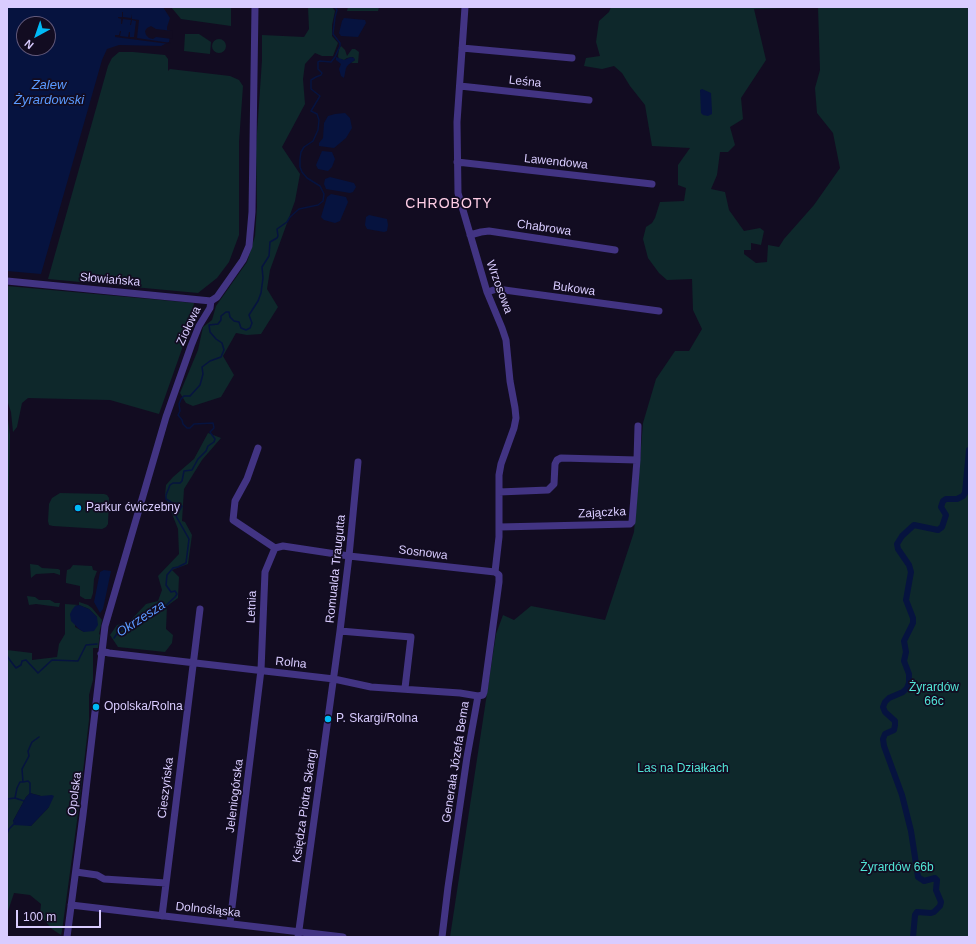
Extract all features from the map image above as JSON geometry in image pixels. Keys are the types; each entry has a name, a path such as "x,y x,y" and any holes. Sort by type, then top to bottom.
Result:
{"street":[{"name":"Ziołowa","path":"101,651 103,634 166,417 199,326 210,308 211,301 217,297 243,260 249,246 252,212 255,7"},
{"name":"Wrzosowa","path":"465,7 457,122 459,201 487,292 506,340 510,381 516,418 501,464 499,527 495,572"},
{"path":"462,48 572,58"},
{"name":"Leśna","path":"460,86 589,100"},
{"name":"Lawendowa","path":"457,162 652,184"},
{"name":"Chabrowa","path":"470,235 489,231 615,250"},
{"name":"Słowiańska","path":"7,281 211,301"},
{"name":"Bukowa","path":"487,292 497,289 659,311"},
{"name":"Zajączka","path":"499,527 630,524 632,522 638,426"},
{"path":"258,448 246,479 235,501 233,520 275,548"},
{"path":"499,492 548,490 554,484 555,464 557,460 561,458 637,460"},
{"name":"Romualda Traugutta","path":"334,679 349,556 358,462"},
{"name":"Sosnowa","path":"275,548 283,546 349,556 495,572"},
{"name":"Letnia","path":"261,670 265,572 275,548"},
{"name":"Generała Józefa Bema","path":"442,937 467,757 478,696 483,695 484,692 499,582 499,575 495,572"},
{"name":"Cieszyńska","path":"162,916 200,609"},
{"path":"340,631 411,637 405,688"},
{"name":"Rolna","path":"101,651 334,679 371,687 405,688 478,696"},
{"name":"Opolska","path":"67,937 89,767 101,651"},
{"name":"Jeleniogórska","path":"230,923 261,670"},
{"name":"Księdza Piotra Skargi","path":"299,934 334,679"},
{"path":"76,872 97,875 104,879 166,883"},
{"name":"Dolnośląska","path":"71,905 230,923 299,934 343,937"}],"green space":[{"path":"171,7 231,7 231,26 181,19"},
{"path":"308,7 332,7 335,11 332,25 332,36 338,43 333,56 322,56 315,53 305,64 303,79 305,104 282,147 300,174 295,201 270,270 267,289 278,307 261,334 247,335 236,333 223,356 234,375 221,397 193,406 186,403 180,393 198,350 203,327 212,320 216,306 247,262 255,236 257,207 256,148 262,60 262,35 304,37 309,29"},
{"path":"348,7 379,7 378,11 347,11"},
{"name":"Las na Działkach","path":"611,7 818,7 969,7 969,937 450,937 496,634 503,615 514,620 531,606 605,620 634,532 643,423 656,379 675,351 689,351 702,329 693,310 692,279 667,280 659,273 648,258 643,239 646,227 652,223 655,218 660,202 684,201 686,188 678,185 678,165 690,148 652,146 645,105 622,73 614,66 602,69 584,66 586,58 600,56 596,42 599,21 609,12","holes":["818,7 820,70 815,88 817,113 833,133 840,168 814,205 784,239 779,247 768,245 767,262 756,263 744,254 744,250 751,250 751,243 761,245 764,231 760,228 744,231 729,210 725,192 711,189 717,175 720,152 728,152 735,145 730,127 743,119 741,98 766,60 754,9"]},
{"path":"185,34 199,34 211,42 210,54 184,51"},
{"path":"216,39 222,39 226,43 226,49 222,53 216,53 212,49 212,43"},
{"path":"341,46 345,50 347,56 352,49 359,52 358,63 351,63 355,60 353,57 344,60 339,59 339,49"},
{"path":"119,52 165,55 168,59 168,71 170,69 230,76 239,80 243,86 239,142 239,235 229,262 217,278 198,293 48,279 108,66 112,58"},
{"path":"7,286 194,303 189,329 159,414 110,400 28,398 22,403 17,427 13,432 11,412 7,400"},
{"path":"7,411 10,435 8,515 7,515"},
{"path":"208,433 221,438 202,460 184,489 182,521 185,522 192,535 188,564 172,570 179,577 178,598 167,606 166,629 173,635 172,643 165,652 118,647 110,635 117,625 129,622 146,604 158,601 162,590 158,576 179,554 178,529 165,496 166,485 194,459"},
{"name":"Parkur ćwiczebny","path":"60,493 107,495 109,498 108,524 106,527 102,529 49,525 49,504 52,498"},
{"path":"30,564 38,565 42,568 58,569 60,570 60,575 54,573 36,574 31,578"},
{"path":"73,565 92,566 93,570 97,571 94,579 91,599 85,599 80,596 80,586 66,583 67,570"},
{"path":"27,596 35,597 39,600 50,600 55,603 60,603 59,607 36,604 29,605"},
{"path":"79,602 88,605 102,620 98,648 93,648 93,680 89,695 89,720 61,935 52,929 40,915 41,904 30,895 14,893 7,914 7,650 32,653 32,660 57,657 59,644 65,634 65,604 79,605","holes":["79,605 89,609 97,617 84,632 75,627 75,606","30,793 41,796 49,807 31,826 13,821 26,797"]}],"water":[{"name":"Zalew Żyrardowski","path":"7,7 163,7 170,18 167,27 167,30 171,31 169,42 161,46 119,45 107,49 102,60 41,274 7,271"},
{"path":"344,18 365,20 366,23 358,37 341,36 339,33"},
{"path":"336,57 344,60 351,57 355,60 346,68 344,78 341,76 339,69 341,64 336,60"},
{"path":"702,89 711,93 712,114 708,116 701,113 700,90"},
{"path":"345,113 350,118 352,128 346,138 334,148 319,146 319,143 323,138 324,123 328,116"},
{"path":"322,151 332,152 335,159 332,167 328,171 318,169 316,165"},
{"path":"330,177 354,183 356,187 353,192 350,193 326,189 324,184 325,179"},
{"path":"331,194 346,197 348,202 340,221 335,223 324,220 321,217 327,197"},
{"path":"369,215 387,219 387,231 384,232 367,229 365,225 366,217"},
{"path":"104,570 111,571 103,609 100,613 94,602 100,572"},
{"path":"79,605 89,609 97,617 98,625 94,631 84,632 71,621 70,614 72,610 75,606"},
{"path":"30,793 41,796 54,796 49,807 31,826 14,825 13,821 26,797"}],"pier":[{"path":"122,12 123,17 131,18 131,14 132,19 139,20 137,38 171,43 169,44 115,37 115,35 119,35 121,31 120,36 128,37 130,32 130,37 134,37 136,21 132,20 130,25 131,20 123,19 121,24 121,19 118,17 122,17"},
{"path":"151,26 156,29 173,31 172,39 156,37 153,39 149,38 145,31"}],"waterway":[{"name":"Okrzesza","path":"114,638 119,631 132,625 149,611 157,612 162,609 177,594 175,591 171,592 166,585 167,575 173,568 186,563 189,539 176,516 182,506 178,503 174,504 166,499 166,495 170,485 173,483 180,483 182,481 184,471 192,470 198,459 215,439 210,432 214,428 213,423 194,424 190,428 187,428 178,415 180,411 179,404 181,399 184,396 190,396 200,385 203,374 202,367 210,361 221,357 224,350 222,343 210,332 209,325 218,324 221,320 221,316 226,312 229,312 230,317 234,321 239,322 241,328 246,330 250,328 252,323 249,315 261,293 263,278 262,267 269,256 270,242 278,236 277,229 287,222 299,209 318,205 323,201 324,194 320,186 307,178 302,172 300,167 300,159 301,152 304,147 313,141 318,130 319,120 317,114 311,111 320,96 311,89 311,80 322,73 318,69 318,62 331,62 340,46 340,43 333,34 337,10 335,7"},
{"path":"913,937 915,915 917,912 934,912 940,906 941,902 936,890 937,880 935,878 924,881 918,877 911,831 902,795 884,746 883,739 885,734 894,730 895,725 895,721 885,712 883,707 885,702 889,698 903,692 909,683 909,674 904,661 906,652 904,641 913,623 913,618 906,600 911,572 909,565 898,549 897,544 902,536 914,525 938,530 942,527 946,515 941,507 943,501 946,499 957,499 965,493 969,450"},
{"name":"Okrzesza","path":"7,655 16,668 21,665 22,661 26,660 38,673 52,660 78,661 86,645 97,644"},
{"path":"23,782 22,769 29,756 28,751 32,742 39,737"},
{"path":"7,799 15,798 20,782 28,781 30,783 30,794"},
{"path":"15,798 24,801"},
{"path":"7,834 9,829 15,823"}],"place":[{"name":"Parkur ćwiczebny","path":"78,508"},
{"name":"Opolska/Rolna","path":"96,707"},
{"name":"P. Skargi/Rolna","path":"328,719"}],"district":[{"name":"CHROBOTY","path":"449,204"}],"park label":[{"name":"Żyrardów 66c","path":"934,695"},
{"name":"Żyrardów 66b","path":"897,868"}]}
